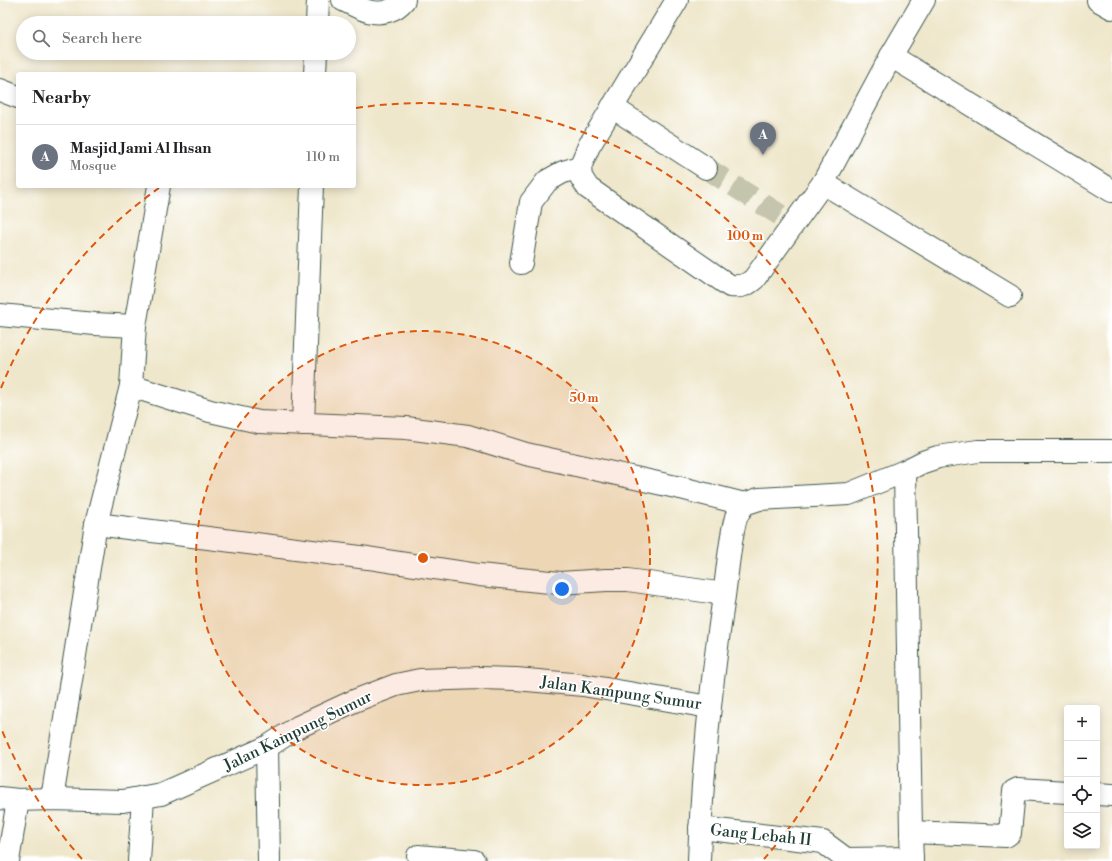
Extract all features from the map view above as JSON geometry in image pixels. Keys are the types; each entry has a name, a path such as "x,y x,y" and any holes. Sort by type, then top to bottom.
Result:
{"street":[{"path":"317,16 318,0"},
{"path":"343,0 371,12 380,13 393,9 404,0"},
{"path":"677,0 589,146 580,167 581,177 588,188 730,286 737,287 748,284 754,279 787,219 823,183 891,56 924,0"},
{"path":"1098,0 1112,8"},
{"path":"891,56 1112,191"},
{"path":"315,72 316,60"},
{"path":"0,90 16,96"},
{"path":"612,108 706,168"},
{"path":"521,263 531,202 547,181 564,172 580,167"},
{"path":"823,183 1010,296"},
{"path":"52,799 96,524 131,386 135,326 159,188"},
{"path":"303,424 312,188"},
{"path":"0,316 135,326"},
{"path":"131,386 210,411 259,422 406,428 468,436 526,454 685,489 744,504 759,499 849,494 905,472 923,462 938,457 978,451 1112,450"},
{"path":"905,472 912,860"},
{"name":"Jalan Kampung Sumur","path":"9,799 123,801 161,794 267,747 298,727 354,701 396,685 420,680 480,678 516,679 583,685 709,707 729,550 736,517 744,504"},
{"path":"96,524 368,558 479,575 560,583 628,580 724,594"},
{"path":"699,861 709,707"},
{"path":"267,747 269,861"},
{"path":"911,832 1006,836 1010,833 1014,791 1018,789 1064,792"},
{"path":"1100,794 1112,795"},
{"path":"139,861 143,797"},
{"path":"8,861 9,799"},
{"name":"Gang Lebah II","path":"700,828 823,842 846,859 912,860"},
{"path":"418,856 474,861"}],"tunnel":[{"path":"706,168 780,215"}],"place":[{"name":"Masjid Jami Al Ihsan","path":"763,155"}]}
